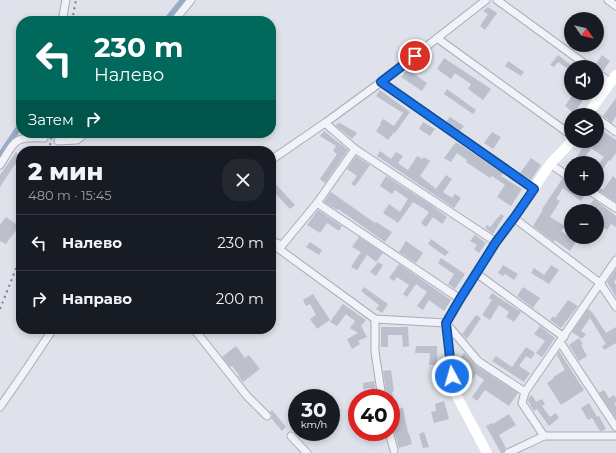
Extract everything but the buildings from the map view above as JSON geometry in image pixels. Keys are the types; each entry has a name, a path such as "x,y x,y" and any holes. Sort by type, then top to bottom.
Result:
{"street":[{"path":"63,16 66,0"},
{"path":"178,16 191,0"},
{"path":"276,157 325,124 486,0"},
{"path":"497,0 579,60"},
{"path":"608,0 616,6"},
{"path":"437,38 564,130"},
{"path":"595,108 613,78"},
{"path":"381,82 534,189"},
{"path":"325,124 355,149 496,242"},
{"path":"604,124 616,132"},
{"path":"0,165 15,142 23,138 44,138"},
{"path":"58,141 77,140 80,138"},
{"path":"487,453 453,389 446,323 496,242 550,164 565,148"},
{"path":"355,149 317,203 279,249 375,319 446,323 478,361 525,392"},
{"path":"550,164 564,173"},
{"path":"598,196 616,208"},
{"path":"317,203 460,299"},
{"path":"514,218 600,283 616,308"},
{"path":"276,243 282,245"},
{"path":"544,436 522,403 525,392 616,260"},
{"path":"476,273 562,339 616,427"},
{"path":"375,319 375,352 381,389"},
{"path":"0,407 50,334"},
{"path":"198,334 247,396 267,416"},
{"path":"508,453 544,436 616,436"},
{"path":"295,441 307,453"},
{"path":"392,441 394,450"}],"waterway":[{"path":"170,16 183,0"},
{"path":"0,156 16,132"}],"railway":[{"path":"73,16 76,0"},
{"path":"50,146 51,138"},
{"path":"0,309 16,269"}],"route":[{"path":"415,56 381,82 534,189 496,242 446,323 452,376"}]}
